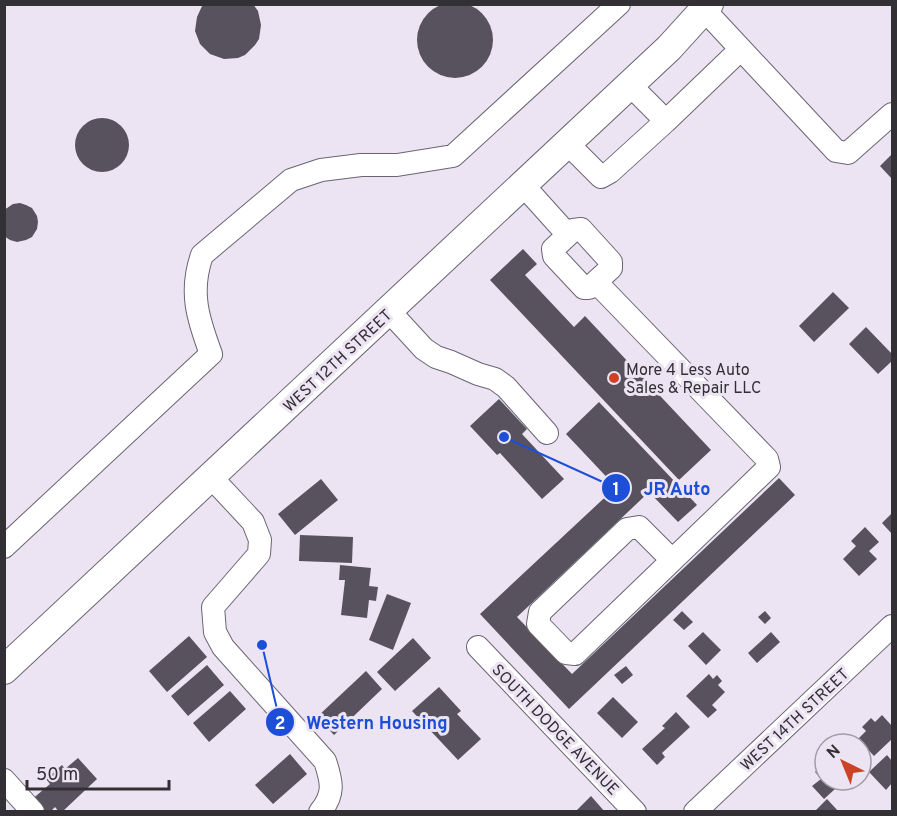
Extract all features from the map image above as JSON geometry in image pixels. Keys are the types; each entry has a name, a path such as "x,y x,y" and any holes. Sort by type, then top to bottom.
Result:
{"main road":[{"name":"WEST 12TH STREET","path":"4,670 669,48 716,9"}],"street":[{"path":"4,547 211,354 199,320 195,292 196,271 202,255 291,180 321,170 361,165 397,165 453,156 619,4"},
{"path":"716,9 741,50 836,151 848,153 892,114"},
{"path":"567,144 601,177 610,172 741,50"},
{"path":"630,85 666,121"},
{"path":"523,185 568,235"},
{"path":"573,230 581,230 612,262 611,268 590,288 584,288 554,256 553,249 568,235 573,230"},
{"path":"596,282 767,459 769,467 575,654 566,653 538,624 540,612 627,529 639,527 672,560"},
{"path":"389,311 424,349 436,357 495,380 506,387 548,434"},
{"path":"211,477 253,522 260,540 259,554 213,607 215,632 223,647 325,761 332,782 328,802 320,812"},
{"name":"WEST 14TH STREET","path":"695,812 892,626"},
{"name":"SOUTH DODGE AVENUE","path":"478,647 635,812"},
{"path":"4,780 33,812"}],"building":[{"path":"455,2 470,5 482,13 490,25 493,40 490,55 482,67 470,75 455,78 440,75 428,67 420,55 417,40 420,25 428,13 440,5"},
{"path":"203,4 253,4 258,11 261,25 259,39 255,45 245,55 238,58 224,59 210,54 200,44 195,31 197,17"},
{"path":"102,118 112,120 121,126 127,135 129,145 127,155 121,164 112,170 102,172 92,170 83,164 77,155 75,145 77,135 83,126 92,120"},
{"path":"892,154 892,179 880,166"},
{"path":"20,203 32,208 38,222 32,237 17,242 4,236 4,210 13,204"},
{"path":"523,249 537,264 525,275 574,327 585,316 711,450 679,480 490,280"},
{"path":"833,292 849,308 814,342 799,326"},
{"path":"866,327 892,354 892,361 878,374 849,344"},
{"path":"499,399 527,429 522,434 564,479 542,499 500,453 497,455 470,426"},
{"path":"599,402 697,505 678,522 649,492 517,617 572,674 779,478 795,495 569,709 480,614 616,487 566,434"},
{"path":"321,479 338,500 295,535 278,514"},
{"path":"892,513 892,534 882,523"},
{"path":"865,527 879,542 869,551 877,559 859,576 843,559 856,546 851,541"},
{"path":"300,535 353,537 352,563 299,561"},
{"path":"340,565 371,568 369,586 378,587 376,601 369,600 367,618 341,615 345,580 339,580"},
{"path":"387,594 411,603 393,650 369,640"},
{"path":"682,611 693,622 684,630 673,620"},
{"path":"765,611 771,618 765,624 758,617"},
{"path":"703,632 721,650 706,665 688,646"},
{"path":"771,632 780,642 757,663 748,653"},
{"path":"189,636 207,657 167,692 149,671"},
{"path":"413,638 431,658 395,691 377,672"},
{"path":"207,665 224,685 188,716 171,696"},
{"path":"626,666 633,675 622,684 614,675"},
{"path":"366,671 382,689 334,735 317,717"},
{"path":"709,674 713,679 717,675 722,681 718,685 725,692 712,705 717,710 708,718 686,696"},
{"path":"439,687 461,711 457,714 481,739 458,760 412,711"},
{"path":"230,691 246,709 209,742 193,723"},
{"path":"613,697 638,722 622,738 597,713"},
{"path":"676,712 690,727 662,753 665,757 657,765 642,749 665,728 662,726"},
{"path":"882,715 892,726 892,739 874,756 873,732 865,732 862,727 871,718 875,722"},
{"path":"290,754 307,774 273,804 255,785"},
{"path":"887,755 892,761 892,783 886,790 873,776 873,768"},
{"path":"78,758 97,779 62,812 55,807 50,812 39,812 30,801 50,784 46,779 62,765 65,769"},
{"path":"818,792 832,792 824,799"},
{"path":"591,796 605,812 575,812"},
{"path":"827,799 839,812 814,812"}],"place":[{"name":"More 4 Less Auto Sales & Repair LLC","path":"614,378"},
{"name":"JR Auto","path":"504,437"},
{"name":"Western Housing","path":"262,645"}]}
